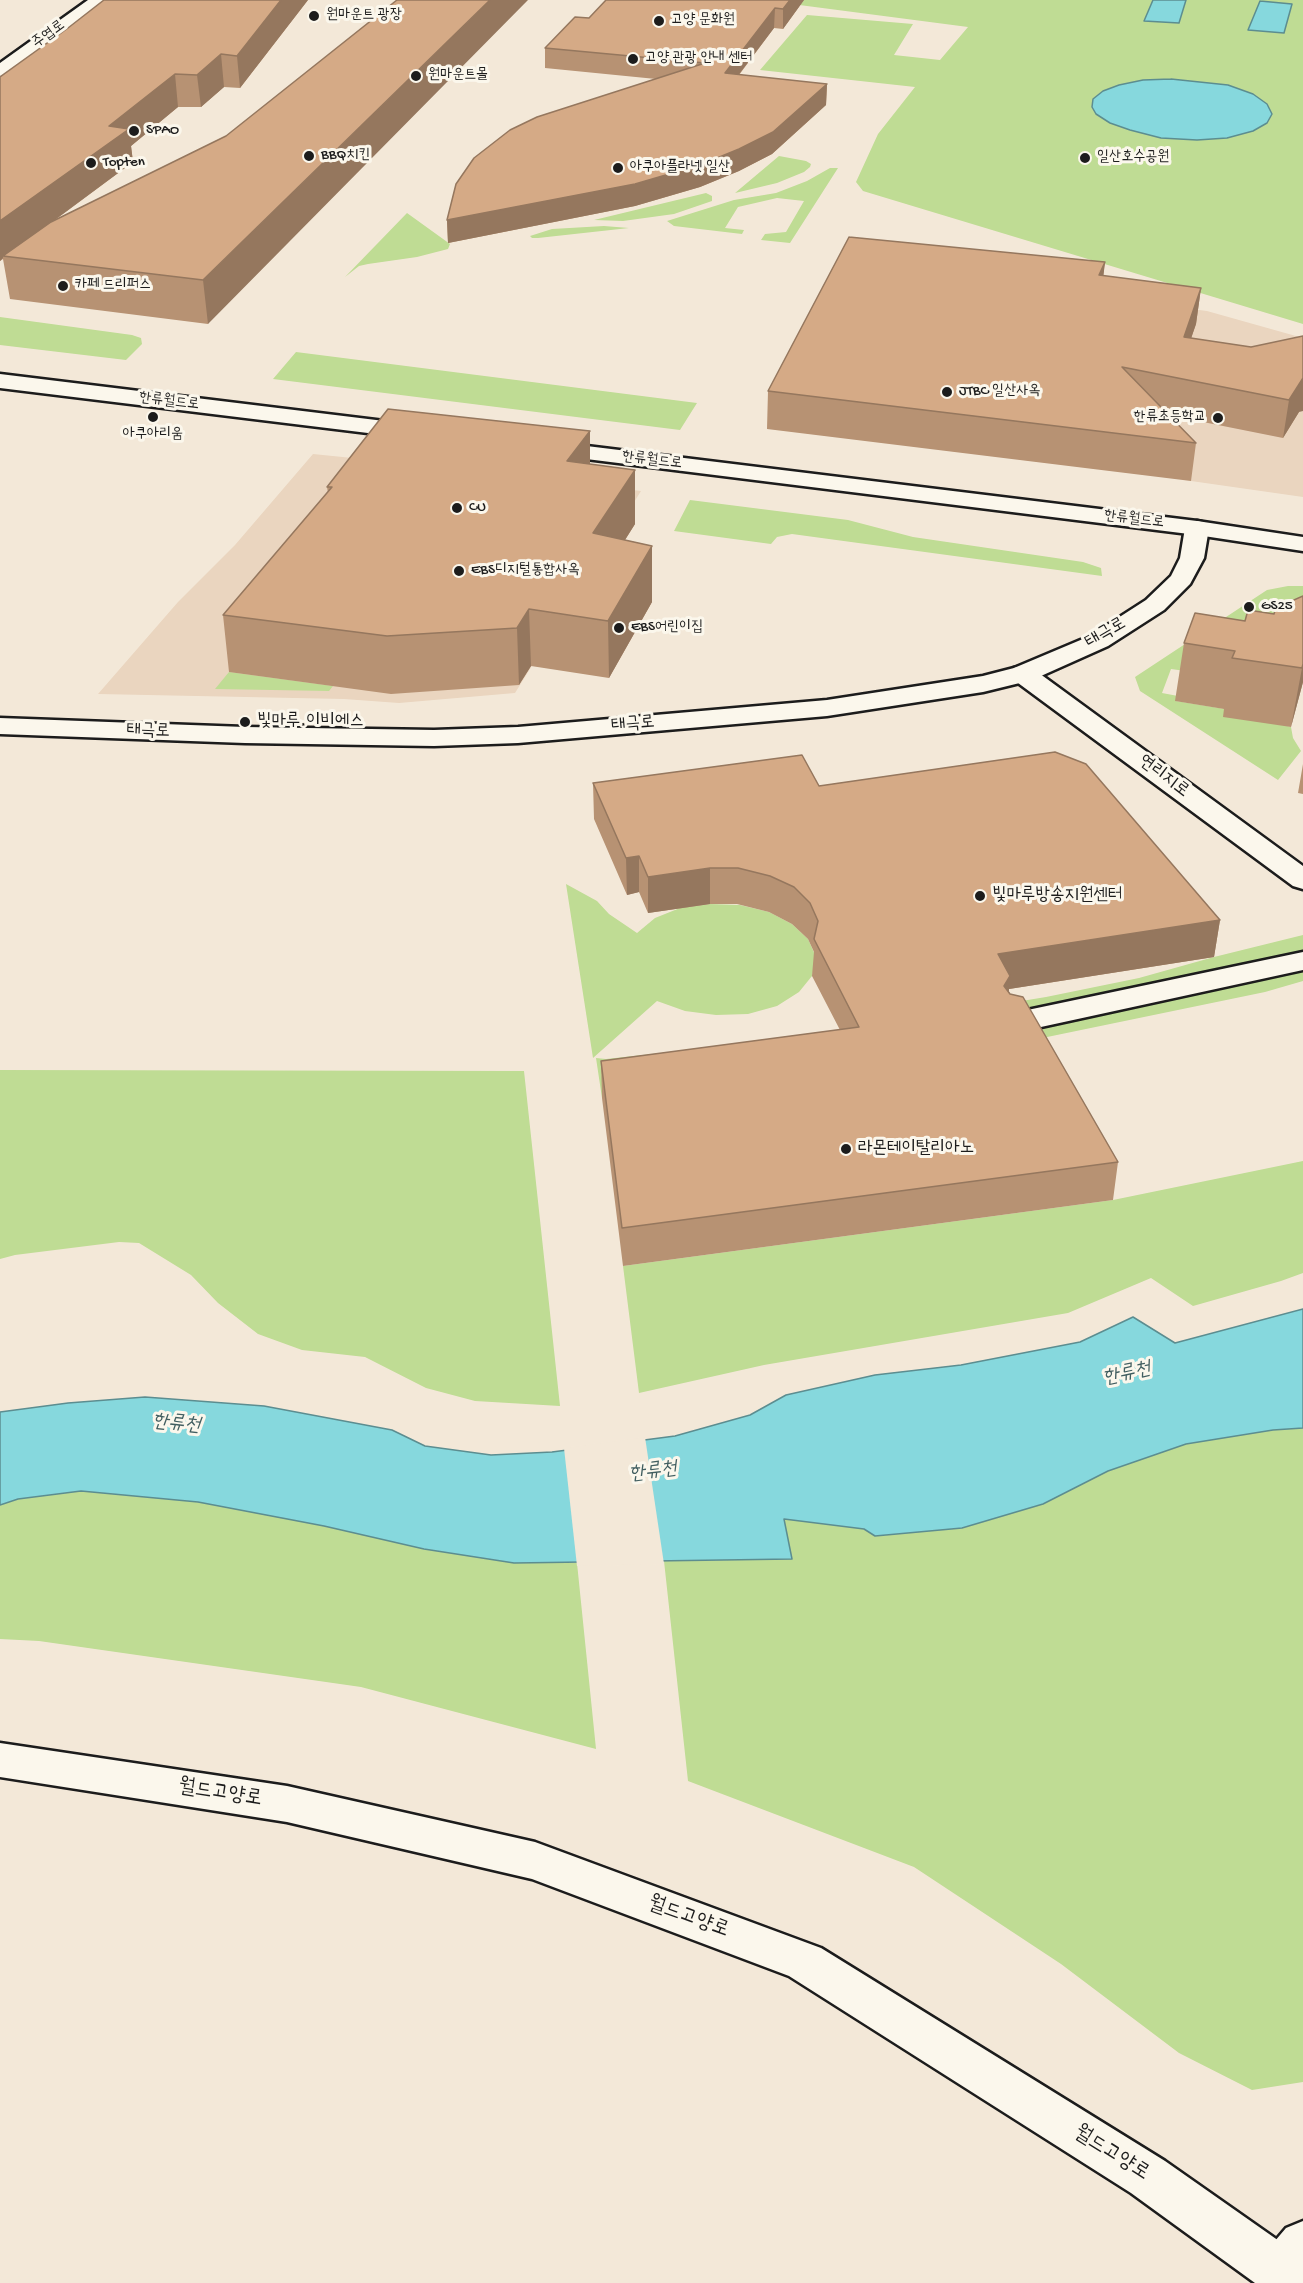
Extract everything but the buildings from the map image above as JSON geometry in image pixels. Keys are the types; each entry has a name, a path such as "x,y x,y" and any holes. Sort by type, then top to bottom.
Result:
{"street":[{"name":"주엽로","path":"0,71 99,0"},
{"name":"한류월드로","path":"0,381 439,435"},
{"name":"한류월드로","path":"522,445 1197,528 1303,544"},
{"name":"태극로","path":"0,726 245,735 434,738 536,734 827,708 983,684 1023,674 1099,641 1155,605 1181,579 1191,558 1197,528"},
{"name":"연리지로","path":"1023,674 1303,880"},
{"path":"1018,1022 1303,961"},
{"name":"월드고양로","path":"0,1760 287,1804 535,1861 805,1962 1292,2267"}],"shaded area":[{"name":"한류초등학교","path":"1101,297 1207,311 1303,338 1303,497 1191,481"},
{"name":"EBS디지털통합사옥","path":"313,454 641,491 515,693 399,703 344,699 98,694 178,602 235,545"}],"green space":[{"name":"일산호수공원","path":"761,0 1303,0 1303,324 863,191 856,182 878,134 915,87 760,70 807,15 913,24 894,55 940,60 968,27"},
{"path":"779,156 811,164 804,172 777,183 735,193"},
{"path":"830,168 838,168 790,243 761,240 765,234 786,232 804,201 777,198 738,207 725,228 744,230 742,234 674,226 667,221 734,200 776,193 807,181"},
{"path":"706,193 712,196 712,201 674,214 623,221 594,220"},
{"path":"407,213 450,244 448,249 417,257 359,266 345,277"},
{"path":"604,226 629,228 538,238 530,236 552,229"},
{"path":"0,317 132,335 141,338 142,344 126,360 0,345"},
{"path":"296,352 697,403 680,430 273,379"},
{"path":"690,500 848,520 913,537 1083,562 1101,568 1102,576 792,534 777,537 771,544 674,531"},
{"path":"1303,586 1303,649 1236,678 1171,669 1162,693 1178,696 1176,701 1225,709 1291,727 1293,738 1301,751 1278,780 1140,691 1135,677 1267,590"},
{"path":"229,672 333,686 329,691 215,689"},
{"path":"566,884 597,901 609,914 637,933 655,918 680,908 710,904 740,905 769,912 792,924 808,939 816,957 812,976 799,992 777,1006 748,1014 716,1015 685,1011 657,1001 593,1058"},
{"path":"1303,935 1303,981 1265,992 1023,1042 602,1098 596,1058 606,1059 790,1039 1046,997 1139,978"},
{"path":"0,1070 524,1071 560,1406 475,1401 426,1388 365,1357 302,1350 258,1334 218,1303 191,1275 139,1243 119,1242 15,1255 0,1259"},
{"path":"1303,1161 1303,1273 1281,1281 1193,1306 1151,1278 1068,1313 764,1365 639,1393 623,1266 1113,1200"},
{"path":"1303,1428 1303,2082 1252,2090 1179,2053 1061,1964 914,1867 688,1781 664,1561 792,1559 784,1519 864,1529 875,1536 962,1528 1043,1504 1108,1471 1186,1444 1273,1430"},
{"path":"81,1491 198,1502 324,1526 424,1549 514,1563 577,1563 596,1749 361,1687 39,1641 0,1639 0,1505 18,1499"}],"water":[{"path":"1153,0 1186,0 1179,23 1144,21"},
{"path":"1260,1 1292,4 1284,33 1248,30"},
{"path":"1171,79 1228,85 1253,94 1267,104 1272,114 1267,123 1253,131 1227,138 1197,140 1161,138 1130,130 1110,123 1096,114 1092,107 1093,99 1103,91 1119,85 1143,80"},
{"name":"한류천","path":"1303,1309 1303,1428 1273,1430 1186,1444 1108,1471 1043,1504 962,1528 875,1536 864,1529 784,1519 792,1559 514,1563 424,1549 324,1526 198,1502 81,1491 18,1499 0,1505 0,1412 68,1403 145,1397 264,1406 392,1430 425,1446 491,1455 552,1452 675,1436 750,1415 786,1395 875,1375 961,1365 1080,1342 1133,1317 1175,1343"}],"pier":[{"path":"645,1437 664,1564 577,1566 564,1448"}],"place":[{"name":"원마운트 광장","path":"314,16"},
{"name":"고양 문화원","path":"659,21"},
{"name":"고양 관광 안내 센터","path":"633,59"},
{"name":"원마운트몰","path":"416,76"},
{"name":"SPAO","path":"134,131"},
{"name":"BBQ치킨","path":"309,156"},
{"name":"일산호수공원","path":"1085,158"},
{"name":"Topten","path":"91,163"},
{"name":"아쿠아플라넷 일산","path":"618,168"},
{"name":"카페 드리퍼스","path":"63,286"},
{"name":"JTBC 일산사옥","path":"947,392"},
{"name":"아쿠아리움","path":"153,417"},
{"name":"한류초등학교","path":"1218,418"},
{"name":"CU","path":"457,508"},
{"name":"EBS디지털통합사옥","path":"459,571"},
{"name":"GS25","path":"1249,607"},
{"name":"EBS어린이집","path":"619,628"},
{"name":"빛마루.이비에스","path":"245,722"},
{"name":"빛마루방송지원센터","path":"980,896"},
{"name":"라몬테이탈리아노","path":"846,1149"}]}
